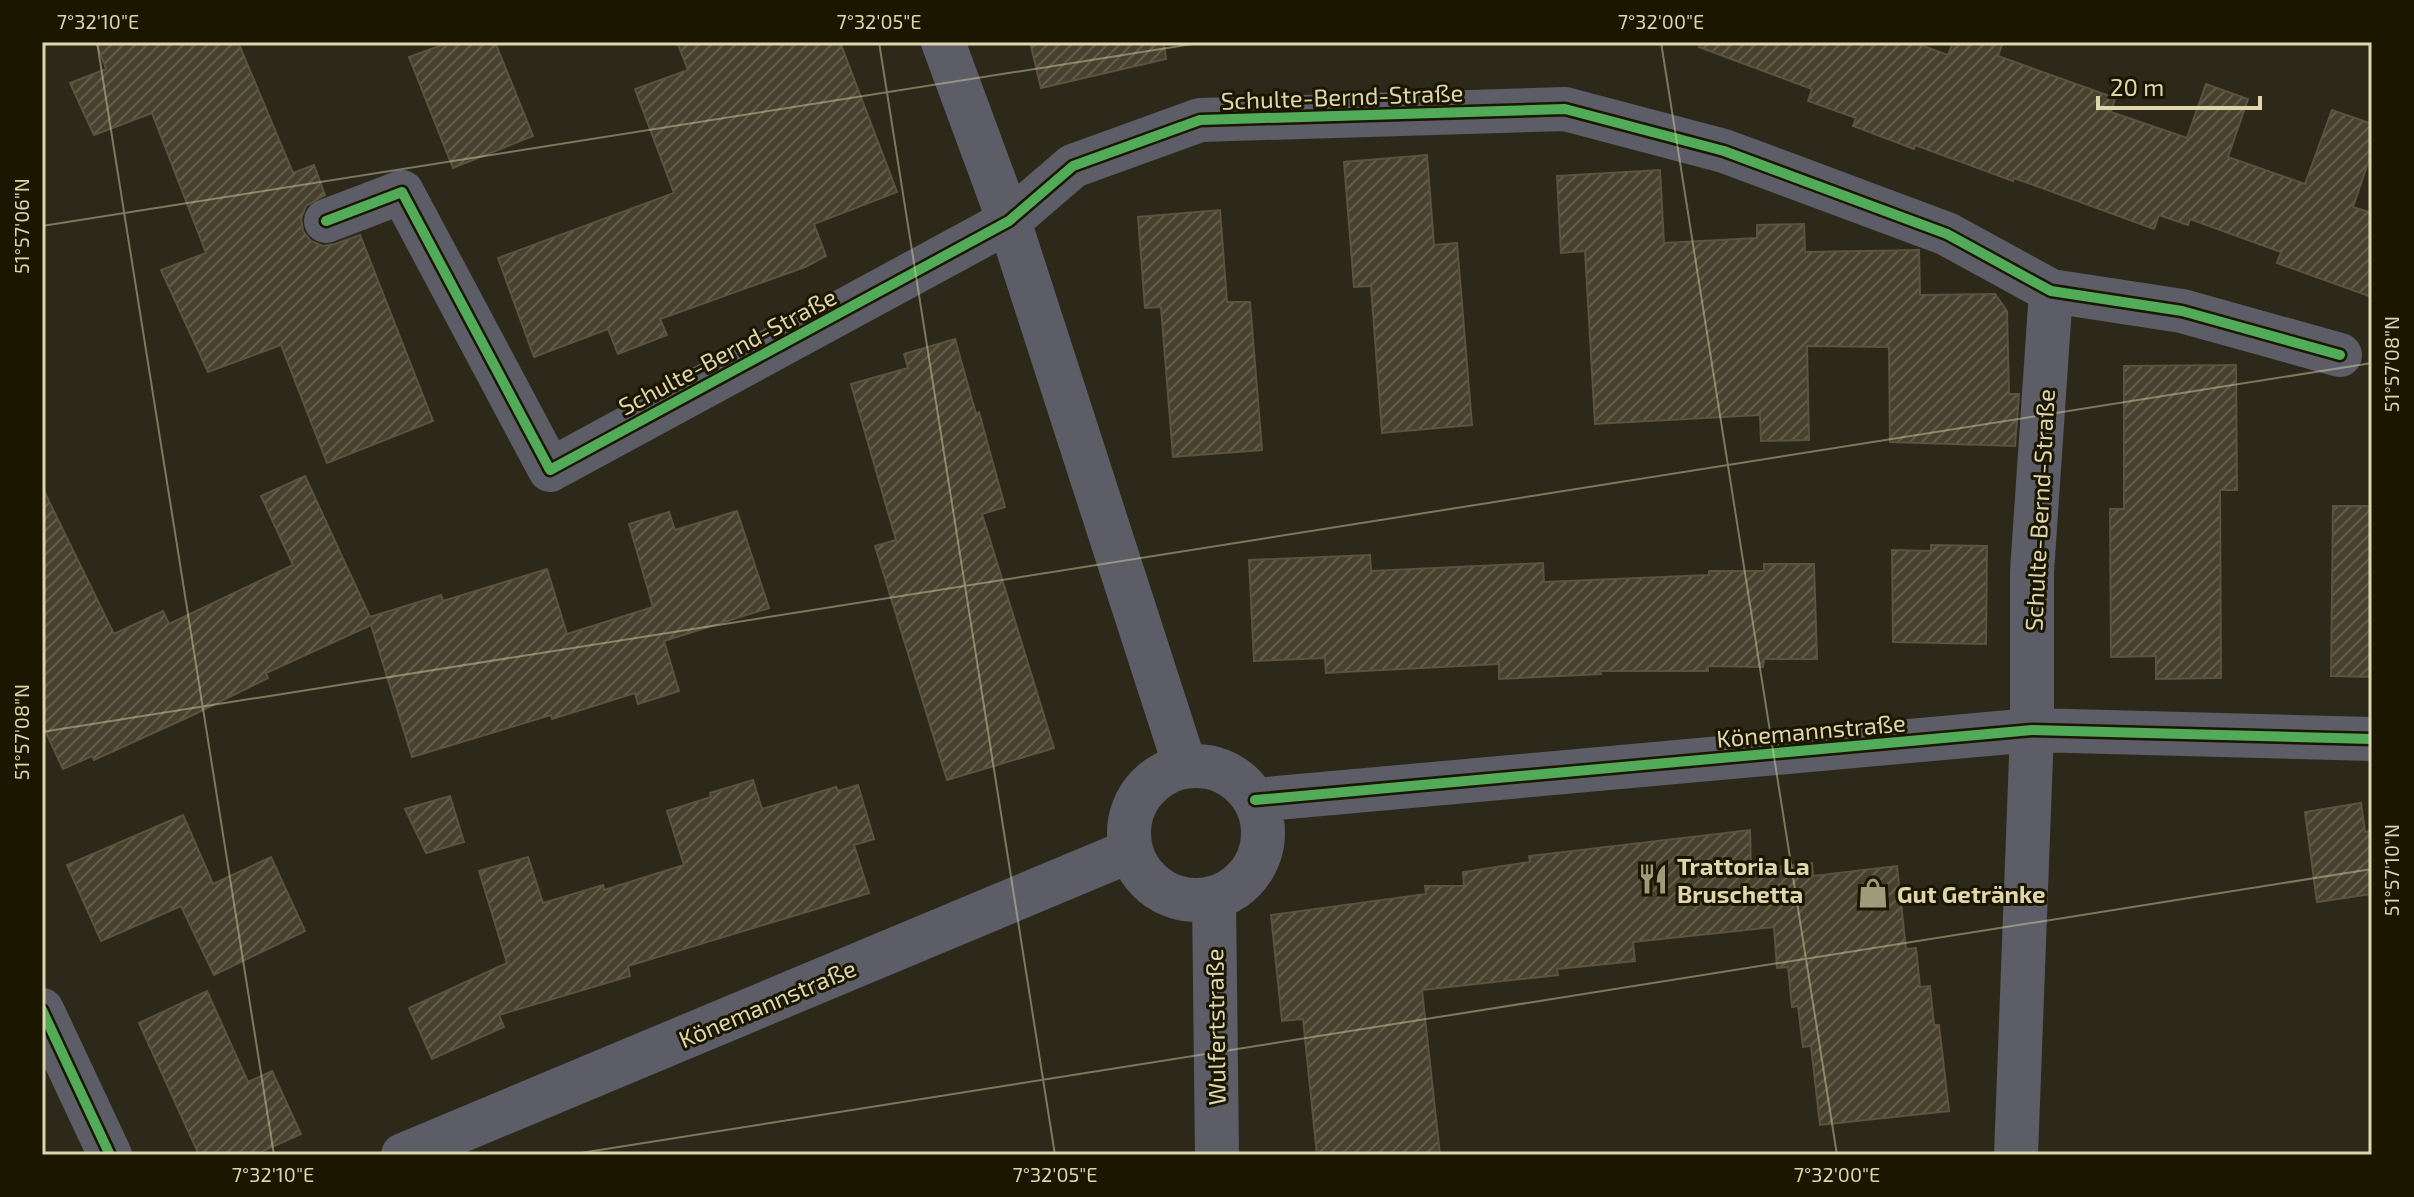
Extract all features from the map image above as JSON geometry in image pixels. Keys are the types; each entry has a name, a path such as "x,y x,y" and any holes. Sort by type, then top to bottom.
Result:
{"street":[{"path":"943,42 1009,221 1185,766"},
{"name":"Schulte-Bernd-Straße","path":"326,221 402,192 550,470 1009,221 1073,166 1200,120 1565,109 1724,151 1873,206 1947,234 2051,291 2182,311 2340,355"},
{"name":"Schulte-Bernd-Straße","path":"2016,1155 2032,730 2032,572 2051,291"},
{"name":"Könemannstraße","path":"1255,800 2032,730 2372,739"},
{"path":"1185,766 1205,766 1226,772 1242,784 1255,800 1262,821 1263,843 1256,864 1243,882 1214,899 1190,900 1158,890 1141,873 1130,851 1128,823 1138,797 1158,777 1185,766"},
{"name":"Könemannstraße","path":"403,1155 1130,851"},
{"name":"Wulfertstraße","path":"1214,899 1217,1155"},
{"path":"46,1028 110,1155"}],"building":[{"path":"96,42 238,42 293,173 314,165 325,195 306,206 301,218 303,231 311,241 323,246 360,235 433,421 327,463 281,345 208,372 161,270 206,253 152,113 94,135 70,83 106,69"},
{"path":"450,42 495,42 533,136 453,168 409,57"},
{"path":"677,42 840,42 897,192 814,224 826,256 805,267 660,319 667,335 618,354 608,329 534,357 498,258 674,193 635,89 688,70"},
{"path":"1030,42 1164,42 1166,59 1041,88"},
{"path":"1700,42 1912,42 1948,55 1953,42 2003,42 1998,56 2115,98 2111,112 2187,138 2206,84 2248,99 2228,157 2305,184 2332,110 2372,124 2372,151 2353,207 2372,213 2372,297 2277,263 2281,252 2190,219 2188,225 2159,215 2154,229 2014,178 2013,181 1853,126 1856,118 1808,101 1812,89 1699,47"},
{"path":"1427,155 1434,245 1457,243 1472,425 1382,433 1371,286 1354,287 1344,162"},
{"path":"1660,170 1664,243 1757,238 1757,225 1804,224 1805,252 1919,250 1920,295 1995,294 2007,311 2009,394 2019,394 2015,446 1890,442 1889,347 1807,346 1809,440 1761,441 1760,415 1595,424 1585,251 1561,253 1557,176"},
{"path":"1220,210 1227,302 1250,302 1262,450 1173,457 1161,307 1145,308 1138,217"},
{"path":"955,339 1005,507 982,514 1054,748 947,780 875,546 896,540 851,384 908,368 904,354"},
{"path":"2236,365 2237,490 2220,490 2221,678 2156,679 2156,656 2111,657 2110,509 2124,509 2124,366"},
{"path":"305,476 370,617 441,595 443,601 547,569 567,634 653,607 629,524 669,512 675,530 737,511 769,608 664,641 679,691 638,704 635,693 412,757 371,625 266,673 268,678 195,714 94,760 92,756 63,769 42,724 42,487 114,634 163,611 169,624 293,565 261,496"},
{"path":"2333,506 2372,506 2372,677 2331,676"},
{"path":"1931,545 1987,546 1986,644 1893,642 1892,550 1931,551"},
{"path":"1370,555 1371,571 1543,563 1544,582 1709,575 1709,571 1764,571 1764,564 1814,564 1817,659 1764,659 1763,667 1708,666 1708,671 1600,671 1601,674 1499,679 1499,664 1326,673 1325,658 1254,661 1249,560"},
{"path":"753,780 762,809 836,787 838,791 858,785 874,839 854,845 869,893 628,966 630,976 499,1015 504,1027 432,1059 409,1008 507,963 479,871 528,857 543,903 603,885 604,890 684,865 667,811"},
{"path":"450,796 464,842 426,853 405,809"},
{"path":"2361,803 2365,832 2372,831 2372,894 2317,902 2305,812"},
{"path":"183,815 213,884 271,857 305,931 214,975 181,906 101,941 67,865"},
{"path":"1750,830 1751,870 1812,863 1813,876 1897,866 1906,949 1916,948 1920,987 1930,986 1934,1025 1939,1025 1949,1111 1820,1125 1811,1046 1803,1047 1798,1006 1792,1007 1788,967 1777,968 1774,927 1633,942 1635,961 1557,969 1558,975 1422,990 1440,1155 1317,1155 1303,1019 1282,1021 1271,915 1426,894 1425,886 1464,886 1463,872 1530,862 1529,856"},
{"path":"207,991 248,1082 272,1071 301,1134 254,1155 199,1155 139,1023"}],"cycle path":[{"path":"326,221 402,192 550,470 1009,221 1073,166 1200,120 1565,109 1724,151 1947,234 2051,291 2182,311 2340,355"},
{"path":"1255,800 2032,730 2372,739"},
{"path":"42,1010 110,1155"}],"place":[{"name":"Trattoria La Bruschetta","path":"1653,879"},
{"name":"Gut Getränke","path":"1873,893"}]}
